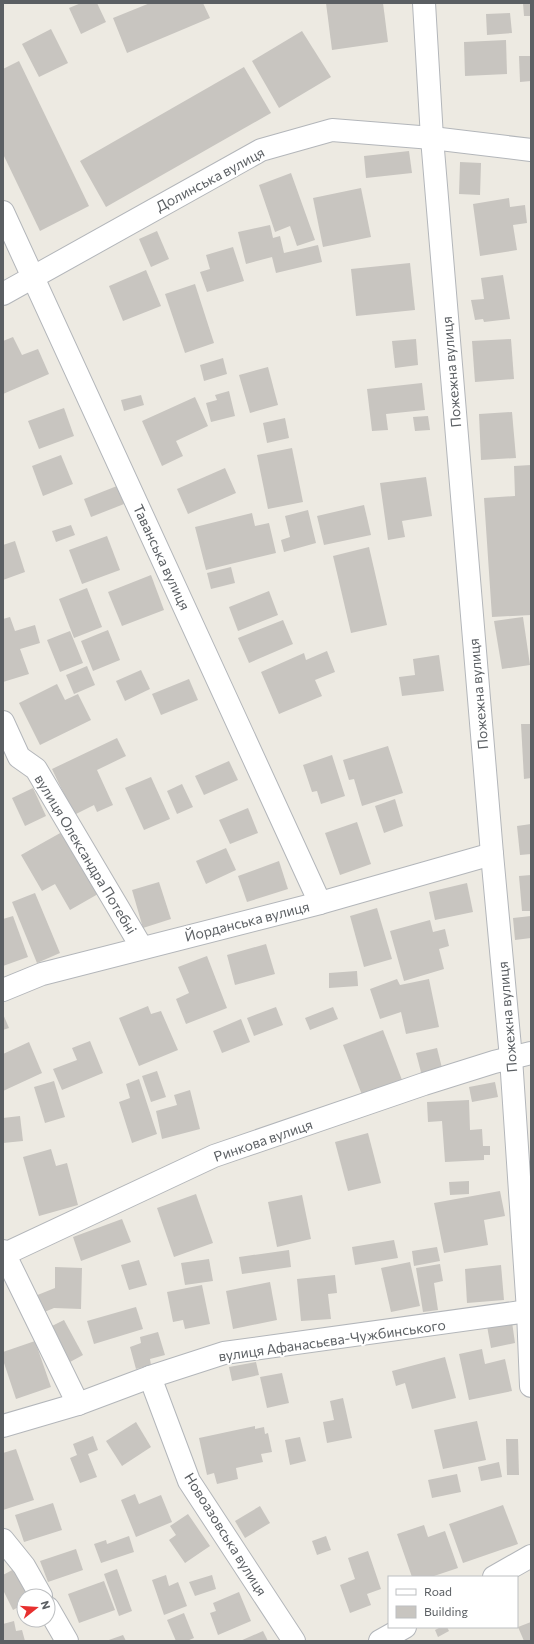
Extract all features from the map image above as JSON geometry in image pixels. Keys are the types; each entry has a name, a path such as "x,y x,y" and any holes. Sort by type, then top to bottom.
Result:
{"street":[{"name":"Пожежна вулиця","path":"424,3 432,138 492,854 521,1055 531,1386"},
{"name":"Долинська вулиця","path":"3,294 261,150 332,130 432,138 531,150"},
{"name":"Таванська вулиця","path":"3,212 320,903"},
{"name":"вулиця Олександра Потебні","path":"3,722 11,761 36,768 142,948"},
{"name":"Йорданська вулиця","path":"3,990 42,974 320,903 492,854"},
{"name":"Ринкова вулиця","path":"4,1252 214,1156 424,1084 521,1055"},
{"path":"4,1252 78,1404"},
{"name":"вулиця Афанасьєва-Чужбинського","path":"3,1426 78,1404 150,1377 224,1353 528,1311"},
{"name":"Новоазовська вулиця","path":"150,1377 189,1481 294,1641"},
{"path":"3,1540 24,1566 36,1588"},
{"path":"496,1576 531,1556"},
{"path":"56,1622 67,1641"},
{"path":"380,1641 403,1628"}],"building":[{"path":"81,3 97,3 106,22 81,34 69,8"},
{"path":"150,3 203,3 210,18 127,53 113,18"},
{"path":"326,3 383,3 388,42 332,50"},
{"path":"523,3 531,3 531,16 524,16"},
{"path":"510,13 512,33 487,35 486,14"},
{"path":"51,29 68,63 39,77 22,44"},
{"path":"302,31 331,77 279,108 252,61"},
{"path":"506,40 507,74 465,76 464,42"},
{"path":"519,56 531,56 531,81 520,82"},
{"path":"19,61 89,206 40,231 3,154 3,69"},
{"path":"244,67 271,113 106,207 80,161"},
{"path":"409,151 412,173 366,178 364,156"},
{"path":"460,162 481,163 480,195 459,194"},
{"path":"291,173 315,240 297,246 290,226 275,232 259,185"},
{"path":"361,188 371,237 323,247 313,198"},
{"path":"509,198 510,207 525,205 527,223 513,225 517,250 480,256 473,204"},
{"path":"270,225 273,238 280,236 284,253 318,245 322,262 276,273 272,257 246,264 238,232"},
{"path":"157,231 169,259 151,267 139,239"},
{"path":"233,247 244,281 207,292 200,272 210,269 206,255"},
{"path":"410,263 415,310 356,316 351,269"},
{"path":"146,270 161,306 123,321 109,286"},
{"path":"503,275 510,319 484,322 483,319 475,320 471,300 484,299 481,278"},
{"path":"195,284 214,343 185,353 165,294"},
{"path":"13,337 22,355 38,349 49,374 3,394 3,341"},
{"path":"416,339 418,365 395,368 392,341"},
{"path":"511,339 514,379 475,382 472,341"},
{"path":"223,358 227,374 204,381 200,365"},
{"path":"268,367 278,405 250,413 239,375"},
{"path":"422,383 425,410 386,414 388,430 372,431 367,389"},
{"path":"229,391 235,416 211,422 206,403 217,400 215,395"},
{"path":"141,395 144,405 124,411 121,400"},
{"path":"195,397 208,426 176,441 183,456 162,466 142,421"},
{"path":"64,408 74,436 39,449 28,421"},
{"path":"512,412 516,458 481,460 479,414"},
{"path":"428,416 430,430 415,431 413,417"},
{"path":"285,418 289,438 267,443 263,423"},
{"path":"292,448 303,502 268,509 257,455"},
{"path":"61,455 73,484 43,496 32,466"},
{"path":"531,465 531,615 492,617 484,498 515,496 514,466"},
{"path":"225,468 236,493 188,514 177,489"},
{"path":"426,477 432,516 402,521 405,537 388,540 380,483"},
{"path":"117,486 124,504 91,517 84,499"},
{"path":"364,505 371,535 324,545 317,516"},
{"path":"308,510 316,543 284,552 281,540 290,537 285,516"},
{"path":"252,513 255,526 269,523 276,553 206,570 195,527"},
{"path":"71,525 75,535 56,542 52,531"},
{"path":"107,536 120,570 82,584 69,550"},
{"path":"15,541 25,572 3,580 3,545"},
{"path":"369,547 387,625 351,633 333,556"},
{"path":"231,567 235,583 211,589 207,573"},
{"path":"151,575 164,610 122,626 108,592"},
{"path":"87,588 102,627 74,638 59,599"},
{"path":"269,591 278,615 238,631 229,607"},
{"path":"10,617 15,631 35,625 40,643 20,649 29,674 3,682 3,619"},
{"path":"523,617 530,665 502,669 494,621"},
{"path":"283,620 293,644 249,663 238,638"},
{"path":"108,630 120,660 93,671 81,641"},
{"path":"70,631 83,663 60,672 47,640"},
{"path":"327,651 335,672 315,680 322,696 279,714 261,672 304,653 306,660"},
{"path":"439,655 444,691 402,696 399,677 415,675 413,659"},
{"path":"87,666 95,685 74,694 66,675"},
{"path":"141,670 150,689 125,701 116,681"},
{"path":"189,679 198,700 161,715 152,694"},
{"path":"57,684 65,700 78,694 91,720 40,745 19,703"},
{"path":"521,724 531,724 531,778 524,779"},
{"path":"117,738 126,756 97,770 113,805 97,812 94,805 74,815 52,769"},
{"path":"388,746 403,793 362,806 354,779 349,780 343,760"},
{"path":"332,755 345,796 321,804 317,791 312,792 303,765"},
{"path":"229,761 238,780 204,795 195,776"},
{"path":"151,777 170,819 144,830 125,788"},
{"path":"182,784 193,807 177,814 167,791"},
{"path":"33,788 46,816 25,826 12,798"},
{"path":"395,799 403,826 384,833 375,806"},
{"path":"248,808 258,833 230,844 219,820"},
{"path":"357,822 371,864 340,875 325,833"},
{"path":"531,824 531,854 520,855 517,826"},
{"path":"62,832 98,894 70,910 55,884 42,891 21,855"},
{"path":"226,848 236,870 206,884 196,861"},
{"path":"279,861 288,889 247,902 238,876"},
{"path":"531,875 531,911 522,911 519,876"},
{"path":"159,882 171,919 143,928 132,890"},
{"path":"467,883 473,912 435,920 429,892"},
{"path":"35,893 60,953 37,963 12,902"},
{"path":"377,908 392,959 364,967 350,916"},
{"path":"13,916 28,957 3,966 3,919"},
{"path":"531,916 531,938 515,940 513,918"},
{"path":"430,920 433,932 445,929 449,946 439,949 444,969 404,981 390,931"},
{"path":"266,944 275,974 235,985 227,955"},
{"path":"207,956 227,1008 186,1024 176,999 189,993 178,967"},
{"path":"357,971 358,986 329,988 329,973"},
{"path":"397,979 400,985 429,979 439,1027 406,1034 401,1012 380,1019 370,989"},
{"path":"148,1006 151,1014 161,1011 178,1050 139,1066 119,1018"},
{"path":"276,1007 283,1025 254,1036 247,1018"},
{"path":"333,1007 338,1019 310,1030 305,1018"},
{"path":"3,1014 9,1028 3,1030"},
{"path":"241,1019 250,1042 222,1053 213,1031"},
{"path":"383,1030 402,1080 362,1095 343,1045"},
{"path":"90,1041 103,1073 62,1090 53,1069 77,1060 72,1048"},
{"path":"29,1042 42,1073 3,1091 3,1054"},
{"path":"437,1048 443,1072 422,1076 416,1053"},
{"path":"157,1071 166,1097 151,1102 142,1076"},
{"path":"139,1079 157,1134 132,1143 119,1102 130,1098 126,1084"},
{"path":"54,1081 65,1117 45,1123 34,1087"},
{"path":"495,1082 498,1097 472,1102 469,1087"},
{"path":"190,1090 200,1129 162,1139 156,1111 177,1105 174,1095"},
{"path":"469,1100 470,1130 482,1129 483,1146 490,1146 490,1155 484,1155 484,1160 445,1162 442,1121 428,1122 427,1102"},
{"path":"20,1116 23,1141 3,1143 3,1118"},
{"path":"368,1133 381,1183 348,1191 335,1142"},
{"path":"51,1149 56,1166 67,1163 78,1205 39,1216 23,1157"},
{"path":"469,1181 469,1194 450,1195 449,1182"},
{"path":"500,1191 505,1216 484,1220 488,1245 444,1253 434,1203"},
{"path":"196,1194 213,1243 174,1257 157,1208"},
{"path":"302,1195 311,1239 277,1247 268,1202"},
{"path":"122,1219 131,1242 81,1261 73,1237"},
{"path":"394,1240 398,1258 355,1265 352,1247"},
{"path":"437,1247 440,1261 414,1266 412,1251"},
{"path":"289,1250 291,1267 242,1274 239,1257"},
{"path":"209,1259 213,1281 185,1285 181,1263"},
{"path":"139,1260 147,1285 129,1290 121,1265"},
{"path":"410,1262 420,1306 391,1312 381,1268"},
{"path":"440,1264 443,1281 434,1283 438,1310 423,1312 416,1268"},
{"path":"501,1265 504,1300 467,1303 465,1269"},
{"path":"55,1267 82,1268 81,1309 54,1308 42,1313 35,1296 55,1288"},
{"path":"335,1275 337,1293 328,1294 331,1319 301,1321 297,1279"},
{"path":"270,1282 277,1320 233,1329 226,1291"},
{"path":"202,1285 210,1324 185,1329 183,1320 173,1322 167,1292"},
{"path":"136,1307 143,1329 94,1344 87,1321"},
{"path":"64,1320 83,1355 70,1362 50,1327"},
{"path":"512,1322 515,1343 491,1348 487,1326"},
{"path":"158,1332 165,1355 150,1359 151,1365 136,1369 130,1347 141,1343 140,1337"},
{"path":"35,1341 51,1387 16,1399 3,1360 3,1352"},
{"path":"482,1349 485,1364 505,1359 512,1391 469,1400 459,1354"},
{"path":"445,1357 456,1398 412,1409 405,1383 396,1386 392,1371"},
{"path":"256,1362 259,1375 232,1381 229,1367"},
{"path":"282,1373 289,1403 267,1408 260,1377"},
{"path":"343,1398 352,1438 327,1443 323,1422 334,1420 330,1401"},
{"path":"477,1421 486,1460 443,1469 434,1430"},
{"path":"136,1422 151,1447 122,1466 106,1441"},
{"path":"255,1426 255,1429 264,1427 265,1434 268,1433 272,1452 261,1454 263,1462 236,1468 238,1479 217,1484 214,1473 207,1475 199,1438"},
{"path":"93,1436 98,1450 88,1454 97,1477 80,1483 70,1458 77,1455 73,1444"},
{"path":"300,1437 306,1461 290,1465 285,1440"},
{"path":"506,1439 518,1439 519,1475 507,1475"},
{"path":"16,1449 34,1500 3,1510 3,1453"},
{"path":"499,1462 502,1477 481,1481 478,1467"},
{"path":"457,1474 461,1492 432,1498 428,1480"},
{"path":"135,1494 139,1504 161,1495 172,1522 136,1537 121,1500"},
{"path":"53,1503 62,1530 24,1542 15,1515"},
{"path":"503,1505 518,1544 463,1563 449,1524"},
{"path":"260,1506 270,1523 245,1538 235,1521"},
{"path":"188,1514 210,1546 185,1563 169,1540 176,1535 170,1526"},
{"path":"424,1525 428,1537 445,1531 458,1568 434,1576 412,1576 397,1534"},
{"path":"129,1536 134,1552 101,1563 94,1544 106,1540 107,1544"},
{"path":"326,1536 331,1550 317,1555 312,1541"},
{"path":"76,1549 83,1570 48,1582 40,1561"},
{"path":"368,1551 381,1589 367,1594 371,1605 350,1613 340,1585 355,1579 348,1558"},
{"path":"16,1568 26,1588 16,1588 16,1608 13,1610 3,1590 3,1575"},
{"path":"117,1569 132,1611 119,1616 104,1574"},
{"path":"166,1575 169,1586 178,1582 187,1606 164,1615 152,1580"},
{"path":"212,1575 216,1589 195,1596 189,1582"},
{"path":"104,1581 115,1610 79,1623 68,1594"},
{"path":"239,1592 251,1621 218,1635 210,1613 216,1611 213,1603"},
{"path":"184,1613 194,1638 187,1641 176,1641 167,1620"},
{"path":"14,1621 16,1631 22,1630 25,1641 3,1641 3,1624"},
{"path":"531,1622 531,1641 524,1641 518,1627"},
{"path":"439,1628 448,1628 449,1631 438,1637 435,1630"},
{"path":"263,1631 268,1641 240,1641"},
{"path":"123,1635 126,1641 106,1641"}]}
